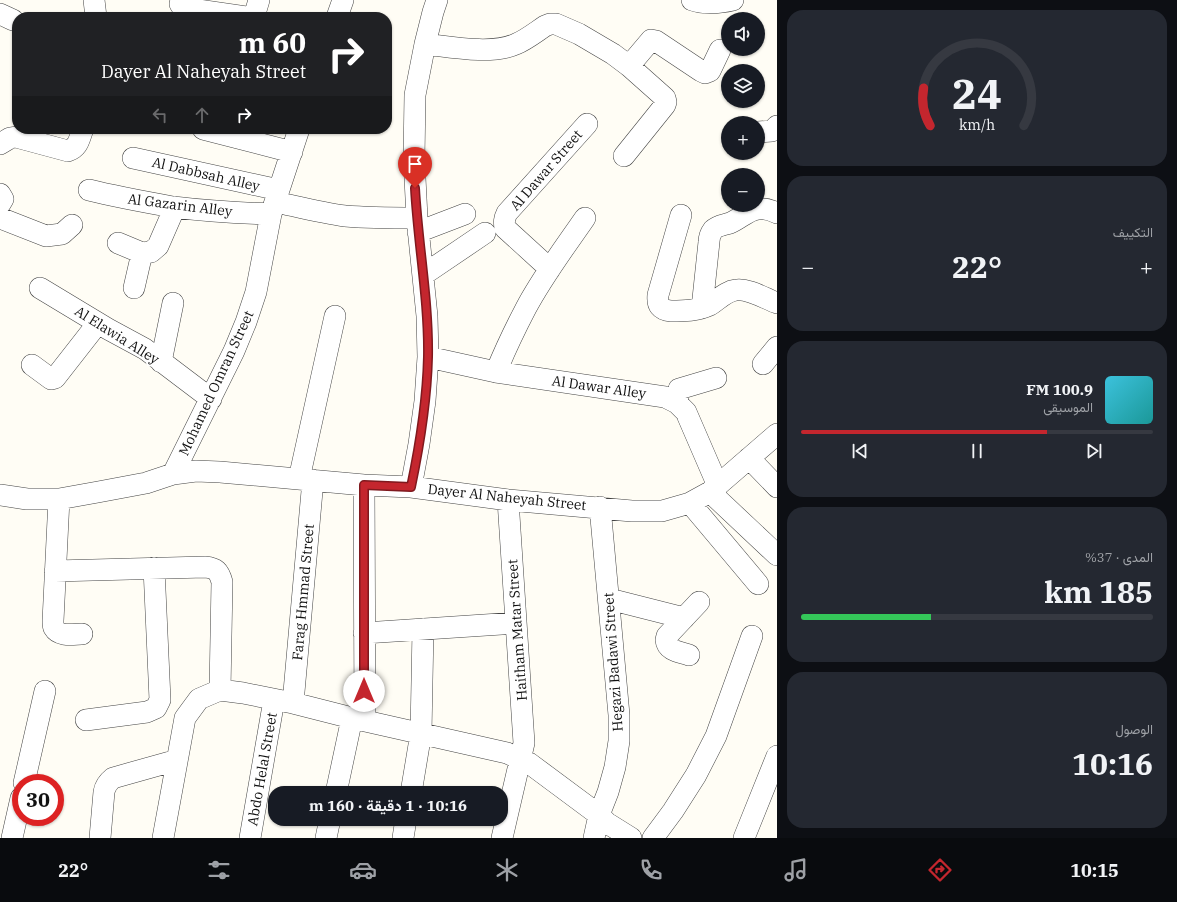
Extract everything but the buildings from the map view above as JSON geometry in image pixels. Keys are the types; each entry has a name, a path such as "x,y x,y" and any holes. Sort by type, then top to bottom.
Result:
{"street":[{"path":"94,0 95,12"},
{"path":"181,0 180,4 182,7 212,12"},
{"path":"255,12 259,0"},
{"path":"339,12 343,0"},
{"path":"411,487 420,444 428,357 427,316 417,225 414,158 415,95 425,44 437,0"},
{"path":"692,0 715,4 734,0"},
{"path":"425,44 489,50 503,49 516,44 550,24 556,24 596,43 629,66 665,98 666,102 624,156"},
{"path":"629,66 649,41 653,40 705,73 710,71 720,50"},
{"name":"Al Dawar Street","path":"550,269 506,228 504,223 505,218 507,213 587,124"},
{"path":"765,132 772,131 777,126"},
{"path":"0,144 10,138 16,137 68,151 74,149 78,144 81,134"},
{"path":"222,134 292,152"},
{"name":"Mohamed Omran Street","path":"173,474 211,399 246,322 256,292 276,202 297,134"},
{"name":"Al Dabbsah Alley","path":"133,158 276,202"},
{"name":"Al Gazarin Alley","path":"89,190 131,200 174,207 223,212 276,202"},
{"path":"0,194 3,199 0,204"},
{"path":"276,202 346,216 381,218 417,225 465,214"},
{"path":"118,243 142,253 151,252 158,246 174,207"},
{"path":"702,308 710,235 713,230 718,226 734,221 750,211 757,209 764,208 777,213"},
{"path":"681,215 658,295 658,306 662,309 668,310 689,311 702,308 729,292 742,289 777,303"},
{"path":"0,218 46,236 62,234 72,225"},
{"path":"496,372 526,307 585,218"},
{"path":"423,275 485,234"},
{"path":"134,288 142,253"},
{"name":"Al Elawia Alley","path":"40,288 145,349 211,399"},
{"path":"161,362 173,303"},
{"name":"Farag Hmmad Street","path":"283,702 306,480 335,316"},
{"path":"32,365 50,379 55,378 98,322"},
{"path":"763,364 777,348"},
{"name":"Al Dawar Alley","path":"428,357 496,372 665,396 677,402"},
{"path":"716,378 679,388 677,402 686,412 714,489 777,555"},
{"name":"Dayer Al Naheyah Street","path":"0,495 27,499 58,499 146,483 173,474 196,471 364,485 411,487 508,500 632,511 662,511 690,503 714,489 777,434"},
{"path":"749,458 777,487"},
{"path":"338,786 358,719 364,633 364,485"},
{"path":"58,499 53,621 54,628 59,633 82,634"},
{"name":"Haitham Matar Street","path":"502,838 524,743 508,500"},
{"path":"690,503 758,584"},
{"name":"Hegazi Badawi Street","path":"594,838 599,815 612,780 619,741 619,715 600,507"},
{"path":"86,720 147,712 156,708 160,700 154,568"},
{"path":"56,571 213,568 220,574 222,582 220,690"},
{"path":"609,599 684,618"},
{"path":"689,655 671,649 666,643 666,640 667,636 699,602"},
{"path":"364,633 516,623"},
{"path":"412,786 421,734 423,629"},
{"path":"653,838 673,811 696,775 716,736 752,636"},
{"path":"163,838 185,718 199,699 220,690 243,693 508,753 529,763 607,822 631,838"},
{"path":"26,774 45,691"},
{"name":"Abdo Helal Street","path":"250,838 283,702"},
{"path":"744,838 777,756"},
{"path":"100,838 104,792 105,786 108,782 113,778 177,760"},
{"path":"12,838 15,826"},
{"path":"326,838 329,826"},
{"path":"403,838 405,826"}],"route":[{"path":"364,691 364,485 411,487 420,444 425,401 428,357 427,316 416,218 415,188"}]}
